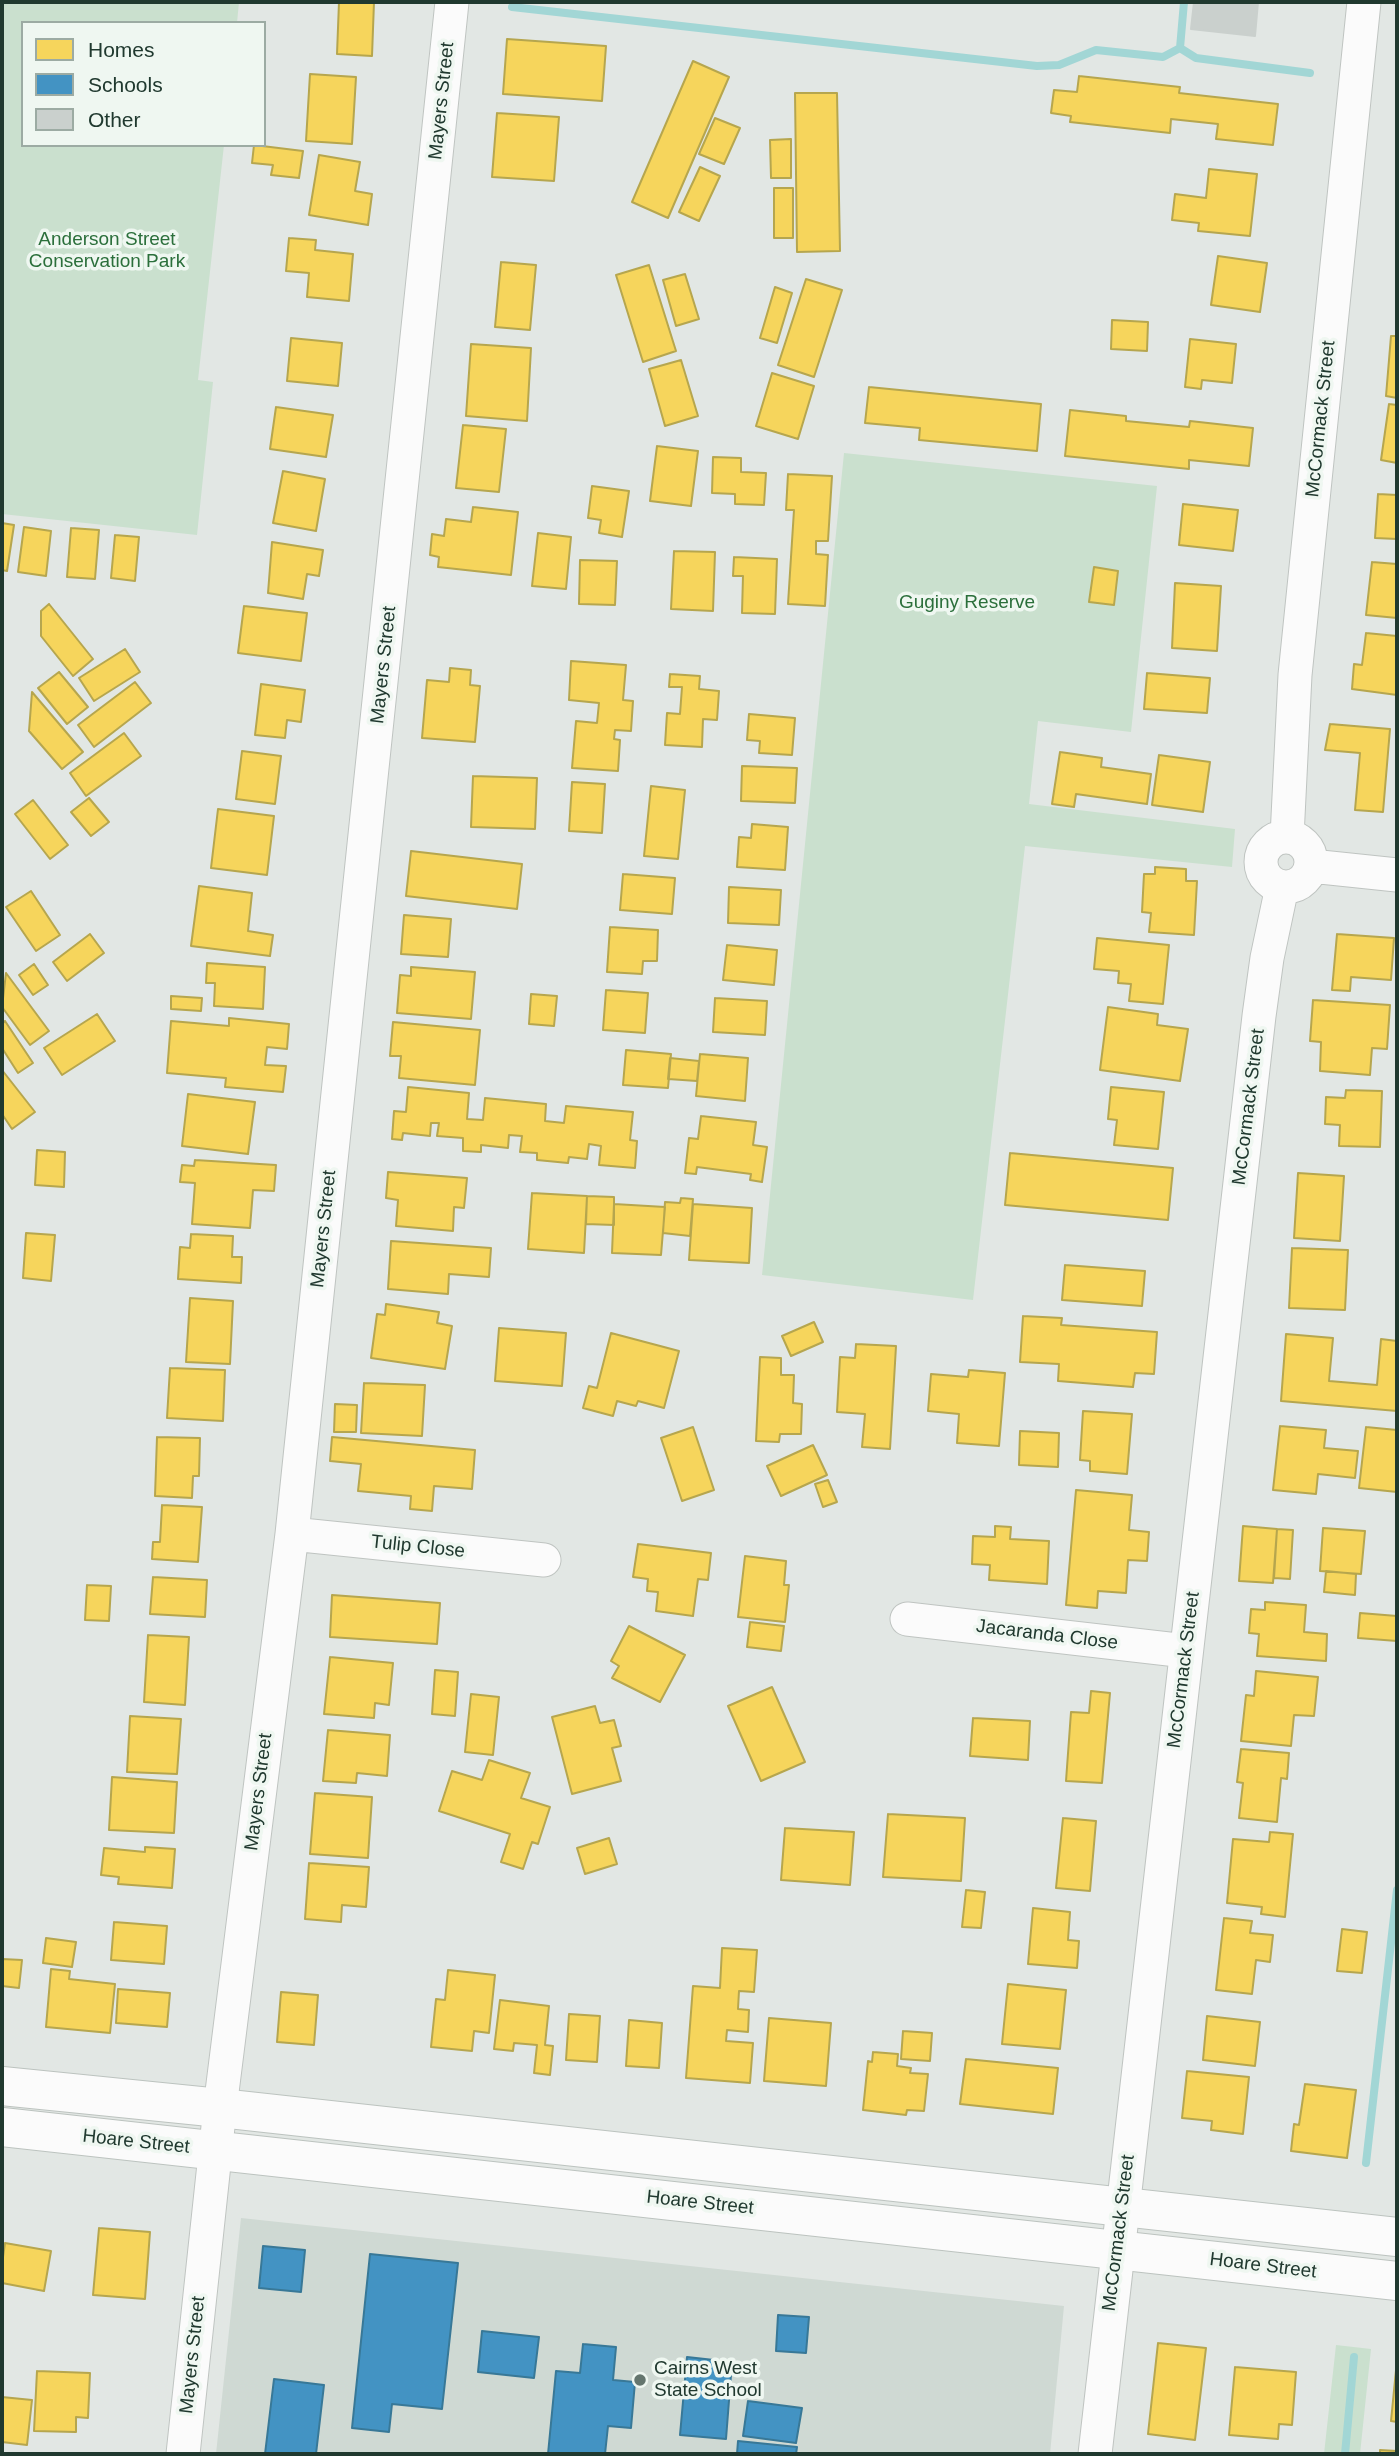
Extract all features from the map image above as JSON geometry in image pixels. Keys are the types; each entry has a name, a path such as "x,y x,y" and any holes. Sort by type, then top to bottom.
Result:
{"main road":[{"path":"2,2086 1397,2237"},
{"name":"Hoare Street","path":"2,2127 1397,2281"}],"street":[{"name":"Mayers Street","path":"183,2454 215,2150 292,1534 452,2"},
{"name":"McCormack Street","path":"1287,837 1295,675 1364,2"},
{"path":"1287,837 1306,846 1311,866 1309,874 1301,883 1282,887 1267,879 1261,868 1261,859 1268,845 1275,839 1287,837"},
{"path":"1311,866 1397,875"},
{"name":"McCormack Street","path":"1095,2454 1259,1016 1267,958 1282,887"},
{"name":"Tulip Close","path":"292,1534 544,1560"},
{"name":"Jacaranda Close","path":"907,1619 1186,1651"}],"shaded area":[{"name":"Cairns West State School","path":"241,2218 1064,2306 1050,2454 216,2454"}],"green space":[{"name":"Anderson Street Conservation Park","path":"2,2 239,2 237,21 21,21 21,147 224,147 198,380 213,382 197,535 2,514"},
{"name":"Guginy Reserve","path":"844,453 1157,486 1131,732 1038,721 1029,804 1235,829 1232,867 1025,846 973,1300 762,1275"},
{"path":"1336,2345 1371,2349 1360,2454 1324,2454"}],"building: Homes":[{"path":"339,2 374,2 372,56 337,54"},
{"path":"507,39 606,46 602,101 503,94"},
{"path":"693,61 729,77 668,218 632,202"},
{"path":"310,74 356,77 352,144 306,141"},
{"path":"1079,76 1180,87 1179,93 1278,104 1273,145 1216,139 1218,124 1171,119 1170,133 1070,122 1071,116 1051,113 1054,90 1077,92"},
{"path":"795,93 837,93 840,251 797,252"},
{"path":"497,113 559,117 554,181 492,177"},
{"path":"715,118 740,128 724,164 699,154"},
{"path":"791,139 791,178 771,178 770,140"},
{"path":"254,147 303,151 299,178 271,175 273,165 252,163"},
{"path":"319,155 360,162 355,191 372,194 368,225 309,215"},
{"path":"700,167 720,176 699,221 679,212"},
{"path":"1209,169 1257,174 1250,236 1198,231 1199,223 1172,220 1175,194 1206,198"},
{"path":"774,188 793,188 793,238 774,238"},
{"path":"289,238 316,240 315,250 353,254 349,301 307,297 309,273 286,271"},
{"path":"1218,256 1267,263 1260,312 1211,305"},
{"path":"501,262 536,265 530,330 495,327"},
{"path":"649,265 676,351 643,362 616,275"},
{"path":"685,274 699,319 676,326 663,280"},
{"path":"806,279 842,290 814,377 778,365"},
{"path":"775,287 792,293 777,343 760,338"},
{"path":"1112,320 1148,322 1147,351 1111,349"},
{"path":"1391,336 1397,336 1397,398 1386,396"},
{"path":"291,338 342,343 338,386 287,381"},
{"path":"1190,339 1236,344 1232,383 1202,380 1201,389 1185,387"},
{"path":"471,344 531,348 527,421 466,416"},
{"path":"681,360 698,416 665,426 649,369"},
{"path":"772,373 814,386 798,439 756,426"},
{"path":"869,387 1041,404 1037,451 919,440 920,428 865,423"},
{"path":"1389,404 1397,405 1397,463 1381,460"},
{"path":"276,407 333,415 326,457 270,449"},
{"path":"1070,410 1126,416 1126,421 1189,427 1190,421 1253,428 1249,466 1189,460 1189,469 1065,456"},
{"path":"463,425 506,429 499,492 456,488"},
{"path":"657,446 698,451 691,506 650,501"},
{"path":"713,457 741,458 741,472 766,473 764,505 735,504 735,494 712,493"},
{"path":"283,471 325,479 316,531 273,523"},
{"path":"788,474 832,476 828,541 816,541 816,554 828,555 825,606 788,604 794,510 786,510"},
{"path":"592,486 629,491 622,537 599,533 601,520 588,518"},
{"path":"1378,494 1397,495 1397,539 1375,538"},
{"path":"1183,504 1238,510 1233,551 1179,545"},
{"path":"473,507 518,512 511,575 438,567 439,557 430,555 432,534 444,536 446,519 471,522"},
{"path":"2,523 14,525 7,571 2,570"},
{"path":"24,527 51,531 46,576 18,572"},
{"path":"71,528 99,530 95,579 67,577"},
{"path":"538,533 571,537 566,589 532,586"},
{"path":"115,535 139,537 135,581 111,578"},
{"path":"272,542 323,550 319,576 307,574 303,599 268,593"},
{"path":"674,551 715,552 713,611 671,609"},
{"path":"734,557 777,559 775,614 742,613 743,576 733,576"},
{"path":"580,560 617,561 615,605 579,604"},
{"path":"1372,562 1397,564 1397,618 1366,615"},
{"path":"1094,567 1118,571 1114,605 1089,602"},
{"path":"1175,583 1221,586 1217,651 1172,648"},
{"path":"49,604 93,659 73,676 41,636 41,611"},
{"path":"244,606 307,613 301,661 238,653"},
{"path":"1366,633 1397,636 1397,695 1352,689 1354,664 1362,665"},
{"path":"125,649 140,672 94,701 79,678"},
{"path":"571,661 626,665 623,700 633,701 631,731 615,730 614,739 620,740 618,771 572,768 576,721 597,723 599,703 569,700"},
{"path":"450,668 471,670 470,685 480,686 475,742 422,738 427,680 449,682"},
{"path":"59,672 88,707 67,724 38,688"},
{"path":"1147,673 1210,678 1207,713 1144,709"},
{"path":"670,674 700,676 699,689 719,691 717,720 703,719 702,747 665,745 667,713 680,714 682,687 669,687"},
{"path":"135,682 151,703 94,747 78,725"},
{"path":"261,684 305,690 301,722 287,720 285,738 255,735"},
{"path":"32,692 83,752 62,769 29,731"},
{"path":"749,714 795,718 792,755 759,753 760,741 747,740"},
{"path":"1330,724 1390,729 1383,812 1355,810 1360,753 1325,750"},
{"path":"124,733 141,756 86,796 70,773"},
{"path":"242,751 281,756 275,804 236,799"},
{"path":"1060,752 1102,758 1101,767 1151,774 1147,804 1076,794 1074,807 1052,804"},
{"path":"1159,755 1210,762 1203,812 1152,805"},
{"path":"742,766 797,768 795,803 741,801"},
{"path":"473,776 537,778 535,829 471,827"},
{"path":"572,782 605,784 602,833 569,831"},
{"path":"651,786 685,790 678,859 644,856"},
{"path":"89,798 109,822 91,836 71,812"},
{"path":"33,800 68,845 50,859 15,814"},
{"path":"218,809 274,816 267,875 211,868"},
{"path":"752,824 788,827 785,870 737,867 739,837 751,838"},
{"path":"411,851 522,864 517,909 406,896"},
{"path":"1155,867 1186,869 1186,881 1197,881 1194,935 1149,932 1151,913 1142,912 1144,874 1155,874"},
{"path":"623,874 675,878 672,914 620,910"},
{"path":"199,886 252,893 248,931 273,935 270,956 191,946"},
{"path":"729,887 781,890 779,925 728,923"},
{"path":"31,891 60,935 36,951 6,907"},
{"path":"404,915 451,919 448,957 401,954"},
{"path":"610,927 658,930 657,961 643,961 642,974 607,972"},
{"path":"90,934 104,953 67,981 53,962"},
{"path":"1337,934 1394,938 1391,980 1351,977 1350,991 1332,990"},
{"path":"1097,938 1169,945 1163,1004 1129,1001 1131,984 1118,983 1119,971 1094,969"},
{"path":"727,945 777,950 774,985 723,980"},
{"path":"207,963 265,967 263,1009 214,1006 215,983 206,983"},
{"path":"34,964 48,985 33,995 19,975"},
{"path":"411,967 475,972 471,1019 397,1013 400,975 411,976"},
{"path":"6,973 49,1031 30,1045 2,1007"},
{"path":"606,990 648,993 645,1033 603,1030"},
{"path":"531,994 557,996 554,1026 529,1024"},
{"path":"171,996 202,998 201,1011 171,1009"},
{"path":"715,998 767,1001 765,1035 713,1032"},
{"path":"1313,1000 1390,1005 1387,1049 1372,1048 1370,1075 1320,1071 1321,1042 1310,1041"},
{"path":"1108,1007 1158,1014 1157,1025 1188,1029 1180,1081 1100,1070"},
{"path":"97,1014 115,1041 62,1075 44,1048"},
{"path":"229,1018 289,1024 287,1049 267,1047 265,1065 286,1066 283,1092 225,1087 226,1078 167,1073 171,1021 229,1026"},
{"path":"5,1021 33,1063 18,1073 2,1048 2,1024"},
{"path":"393,1022 480,1030 475,1085 399,1078 401,1056 390,1056"},
{"path":"626,1050 671,1054 668,1088 623,1085"},
{"path":"700,1054 748,1058 745,1101 696,1096"},
{"path":"670,1058 699,1061 697,1081 668,1079"},
{"path":"2,1070 35,1112 12,1129 2,1114"},
{"path":"408,1087 469,1093 467,1119 483,1120 485,1098 546,1104 545,1121 564,1123 566,1106 633,1112 630,1140 637,1141 635,1168 599,1165 601,1146 589,1144 587,1159 569,1157 568,1163 537,1160 537,1153 520,1152 522,1136 509,1135 508,1148 481,1145 481,1152 463,1151 463,1138 437,1136 439,1123 431,1123 430,1136 403,1133 402,1140 392,1139 394,1111 406,1112"},
{"path":"1111,1087 1164,1092 1158,1149 1114,1145 1117,1120 1108,1119"},
{"path":"1346,1090 1382,1091 1380,1147 1339,1146 1340,1125 1325,1124 1326,1097 1345,1098"},
{"path":"188,1094 255,1102 248,1154 182,1146"},
{"path":"701,1116 756,1122 753,1145 767,1147 762,1182 750,1180 751,1174 697,1167 696,1174 685,1173 689,1138 698,1139"},
{"path":"37,1150 65,1152 64,1187 35,1185"},
{"path":"1010,1153 1173,1168 1168,1220 1005,1205"},
{"path":"195,1160 276,1165 274,1191 253,1190 250,1228 192,1224 195,1183 180,1182 182,1165 194,1166"},
{"path":"388,1172 467,1178 464,1208 454,1207 453,1231 396,1226 398,1200 386,1198"},
{"path":"1298,1173 1344,1176 1340,1241 1294,1238"},
{"path":"532,1193 587,1196 584,1253 528,1249"},
{"path":"587,1196 614,1197 614,1225 586,1224"},
{"path":"681,1198 693,1199 690,1236 663,1233 665,1202 680,1203"},
{"path":"614,1204 665,1207 661,1255 612,1253"},
{"path":"693,1204 752,1208 749,1263 689,1260"},
{"path":"26,1233 55,1235 51,1281 23,1278"},
{"path":"191,1234 233,1236 232,1257 242,1257 241,1283 178,1279 180,1247 190,1248"},
{"path":"391,1241 491,1248 489,1277 449,1274 448,1294 388,1289"},
{"path":"1292,1248 1348,1250 1345,1310 1289,1308"},
{"path":"1065,1265 1145,1271 1142,1306 1062,1300"},
{"path":"190,1298 233,1301 230,1364 186,1362"},
{"path":"386,1304 439,1312 437,1323 452,1326 445,1369 371,1358 377,1314 385,1315"},
{"path":"1023,1316 1062,1318 1061,1325 1157,1332 1154,1374 1135,1373 1133,1387 1058,1381 1059,1364 1020,1362"},
{"path":"814,1322 823,1342 791,1356 782,1336"},
{"path":"499,1328 566,1333 562,1386 495,1381"},
{"path":"611,1333 679,1351 664,1408 638,1401 636,1406 617,1401 613,1416 583,1408 589,1386 597,1388"},
{"path":"1286,1334 1333,1338 1329,1381 1377,1385 1381,1339 1397,1341 1397,1411 1281,1401"},
{"path":"856,1344 896,1346 890,1449 862,1447 865,1414 837,1412 840,1357 855,1358"},
{"path":"760,1357 781,1358 781,1375 794,1375 793,1403 802,1404 801,1434 780,1434 779,1442 756,1441"},
{"path":"170,1368 225,1370 223,1421 167,1418"},
{"path":"969,1370 1005,1373 999,1446 957,1443 959,1414 928,1411 931,1374 968,1377"},
{"path":"364,1383 425,1385 422,1436 361,1433"},
{"path":"335,1404 357,1405 356,1432 334,1432"},
{"path":"1083,1411 1132,1414 1127,1474 1090,1471 1090,1461 1080,1460"},
{"path":"1280,1426 1326,1430 1324,1448 1358,1451 1355,1478 1318,1474 1316,1494 1273,1490"},
{"path":"693,1427 714,1490 682,1501 661,1438"},
{"path":"1366,1427 1397,1430 1397,1492 1359,1488"},
{"path":"1020,1431 1059,1433 1058,1467 1019,1465"},
{"path":"157,1437 200,1438 199,1476 193,1476 192,1498 155,1496"},
{"path":"332,1437 475,1450 472,1489 434,1486 432,1511 410,1509 411,1496 358,1491 361,1464 330,1461"},
{"path":"813,1445 827,1475 781,1496 767,1466"},
{"path":"828,1480 837,1502 823,1507 815,1484"},
{"path":"1076,1490 1132,1495 1129,1530 1149,1532 1147,1561 1128,1560 1126,1593 1098,1591 1097,1608 1066,1605"},
{"path":"162,1505 202,1507 198,1562 152,1559 153,1542 160,1542"},
{"path":"995,1526 1011,1527 1010,1539 1049,1541 1047,1584 989,1580 990,1565 972,1564 973,1536 995,1537"},
{"path":"1243,1526 1277,1529 1273,1583 1239,1581"},
{"path":"1323,1528 1365,1531 1361,1574 1320,1571"},
{"path":"1277,1529 1293,1530 1290,1579 1274,1578"},
{"path":"638,1544 711,1553 708,1580 698,1579 693,1616 656,1611 658,1592 647,1591 648,1579 633,1577"},
{"path":"745,1556 786,1561 784,1585 789,1585 785,1622 738,1617"},
{"path":"1326,1571 1356,1574 1355,1595 1324,1592"},
{"path":"153,1577 207,1580 205,1617 150,1614"},
{"path":"87,1585 111,1586 109,1621 85,1620"},
{"path":"332,1595 440,1603 437,1644 330,1637"},
{"path":"1265,1602 1306,1605 1304,1632 1327,1634 1326,1661 1257,1656 1259,1634 1249,1633 1251,1609 1265,1610"},
{"path":"1360,1613 1397,1616 1397,1641 1358,1638"},
{"path":"750,1622 784,1626 781,1651 747,1647"},
{"path":"629,1626 685,1655 660,1702 612,1678 619,1666 611,1661"},
{"path":"148,1635 189,1637 185,1705 144,1702"},
{"path":"330,1657 393,1663 389,1705 375,1703 374,1718 324,1714"},
{"path":"435,1670 458,1672 455,1716 432,1714"},
{"path":"1256,1671 1318,1677 1314,1716 1294,1715 1291,1746 1241,1741 1246,1695 1254,1696"},
{"path":"772,1687 805,1762 761,1781 728,1706"},
{"path":"1091,1691 1110,1693 1102,1783 1066,1781 1071,1712 1089,1713"},
{"path":"471,1694 499,1697 493,1755 465,1752"},
{"path":"595,1706 600,1723 614,1720 621,1746 612,1748 621,1781 572,1794 552,1717"},
{"path":"130,1716 181,1719 177,1774 127,1772"},
{"path":"973,1718 1030,1721 1028,1760 970,1756"},
{"path":"328,1730 390,1735 387,1776 357,1773 356,1783 323,1781"},
{"path":"1241,1749 1289,1753 1287,1779 1281,1778 1277,1822 1239,1818 1243,1783 1237,1782"},
{"path":"489,1760 530,1773 521,1798 550,1807 538,1844 532,1842 523,1869 501,1862 510,1834 439,1811 452,1771 482,1780"},
{"path":"112,1777 177,1782 174,1833 109,1830"},
{"path":"315,1793 372,1797 368,1858 310,1854"},
{"path":"888,1814 965,1818 961,1881 883,1877"},
{"path":"1063,1818 1096,1821 1090,1891 1056,1888"},
{"path":"785,1828 854,1832 850,1885 781,1880"},
{"path":"1270,1832 1293,1834 1285,1917 1261,1914 1262,1907 1227,1903 1233,1839 1269,1842"},
{"path":"609,1838 617,1864 585,1874 577,1848"},
{"path":"145,1847 175,1849 172,1888 118,1884 119,1877 101,1875 104,1848 145,1852"},
{"path":"309,1863 369,1867 366,1907 342,1905 341,1922 305,1919"},
{"path":"966,1890 985,1892 981,1928 962,1927"},
{"path":"1033,1908 1070,1912 1068,1940 1079,1941 1077,1968 1028,1964"},
{"path":"1224,1918 1252,1921 1250,1933 1273,1935 1270,1962 1256,1960 1252,1994 1216,1990"},
{"path":"114,1922 167,1926 164,1964 111,1960"},
{"path":"1342,1929 1367,1932 1362,1973 1337,1971"},
{"path":"46,1938 76,1942 72,1967 43,1963"},
{"path":"722,1948 757,1950 754,1992 739,1991 738,2009 749,2010 748,2032 727,2030 726,2041 753,2043 750,2083 686,2078 693,1986 720,1988"},
{"path":"2,1959 22,1960 19,1988 2,1986"},
{"path":"51,1969 70,1971 69,1979 115,1984 110,2033 46,2027"},
{"path":"448,1970 495,1975 489,2033 474,2031 472,2051 431,2047 436,1999 445,2000"},
{"path":"1008,1984 1066,1990 1060,2049 1002,2044"},
{"path":"118,1989 170,1993 167,2027 116,2023"},
{"path":"281,1992 318,1995 314,2045 277,2042"},
{"path":"500,2000 549,2006 545,2045 553,2046 550,2075 534,2073 537,2045 514,2043 513,2051 494,2049"},
{"path":"569,2014 600,2016 597,2062 566,2060"},
{"path":"1207,2016 1260,2022 1255,2066 1203,2060"},
{"path":"769,2018 831,2023 826,2086 764,2081"},
{"path":"629,2020 662,2023 659,2068 626,2066"},
{"path":"903,2031 932,2033 930,2061 901,2059"},
{"path":"873,2052 898,2054 897,2066 911,2068 910,2073 928,2074 924,2111 907,2110 906,2115 863,2110 868,2061 872,2062"},
{"path":"966,2059 1058,2068 1053,2114 960,2104"},
{"path":"1187,2071 1249,2077 1243,2134 1211,2130 1212,2121 1182,2118"},
{"path":"1305,2084 1356,2090 1347,2158 1291,2151 1294,2124 1299,2125"},
{"path":"99,2228 150,2232 145,2299 93,2295"},
{"path":"5,2243 51,2251 44,2291 2,2283"},
{"path":"1158,2343 1206,2348 1195,2440 1148,2434"},
{"path":"1235,2367 1296,2372 1292,2425 1279,2424 1278,2439 1229,2435"},
{"path":"1397,2370 1397,2422 1391,2421"},
{"path":"37,2371 90,2373 88,2418 76,2417 76,2432 34,2431"},
{"path":"2,2397 32,2400 27,2445 2,2442"},
{"path":"1380,2450 1397,2451 1397,2454 1380,2454"}],"building: Schools":[{"path":"263,2246 305,2250 301,2292 259,2288"},
{"path":"370,2254 458,2263 442,2409 392,2404 389,2432 352,2428"},
{"path":"778,2315 809,2317 806,2353 776,2351"},
{"path":"482,2331 539,2337 534,2378 478,2372"},
{"path":"583,2344 616,2347 613,2380 635,2382 631,2428 608,2426 605,2454 548,2454 556,2371 580,2373"},
{"path":"687,2357 732,2362 726,2439 680,2435"},
{"path":"274,2379 324,2385 316,2454 265,2454"},
{"path":"748,2401 802,2408 796,2443 743,2436"},
{"path":"738,2441 797,2447 796,2454 737,2454"}],"building: Other":[{"path":"1194,2 1258,2 1255,36 1191,29"}],"waterway":[{"path":"1180,48 1184,2"},
{"path":"512,7 1037,66 1059,65 1096,50 1163,57 1180,48 1196,58 1310,73"},
{"path":"1366,2163 1397,1890"},
{"path":"1345,2454 1354,2357"}],"place":[{"name":"Cairns West State School","path":"640,2380"}]}
